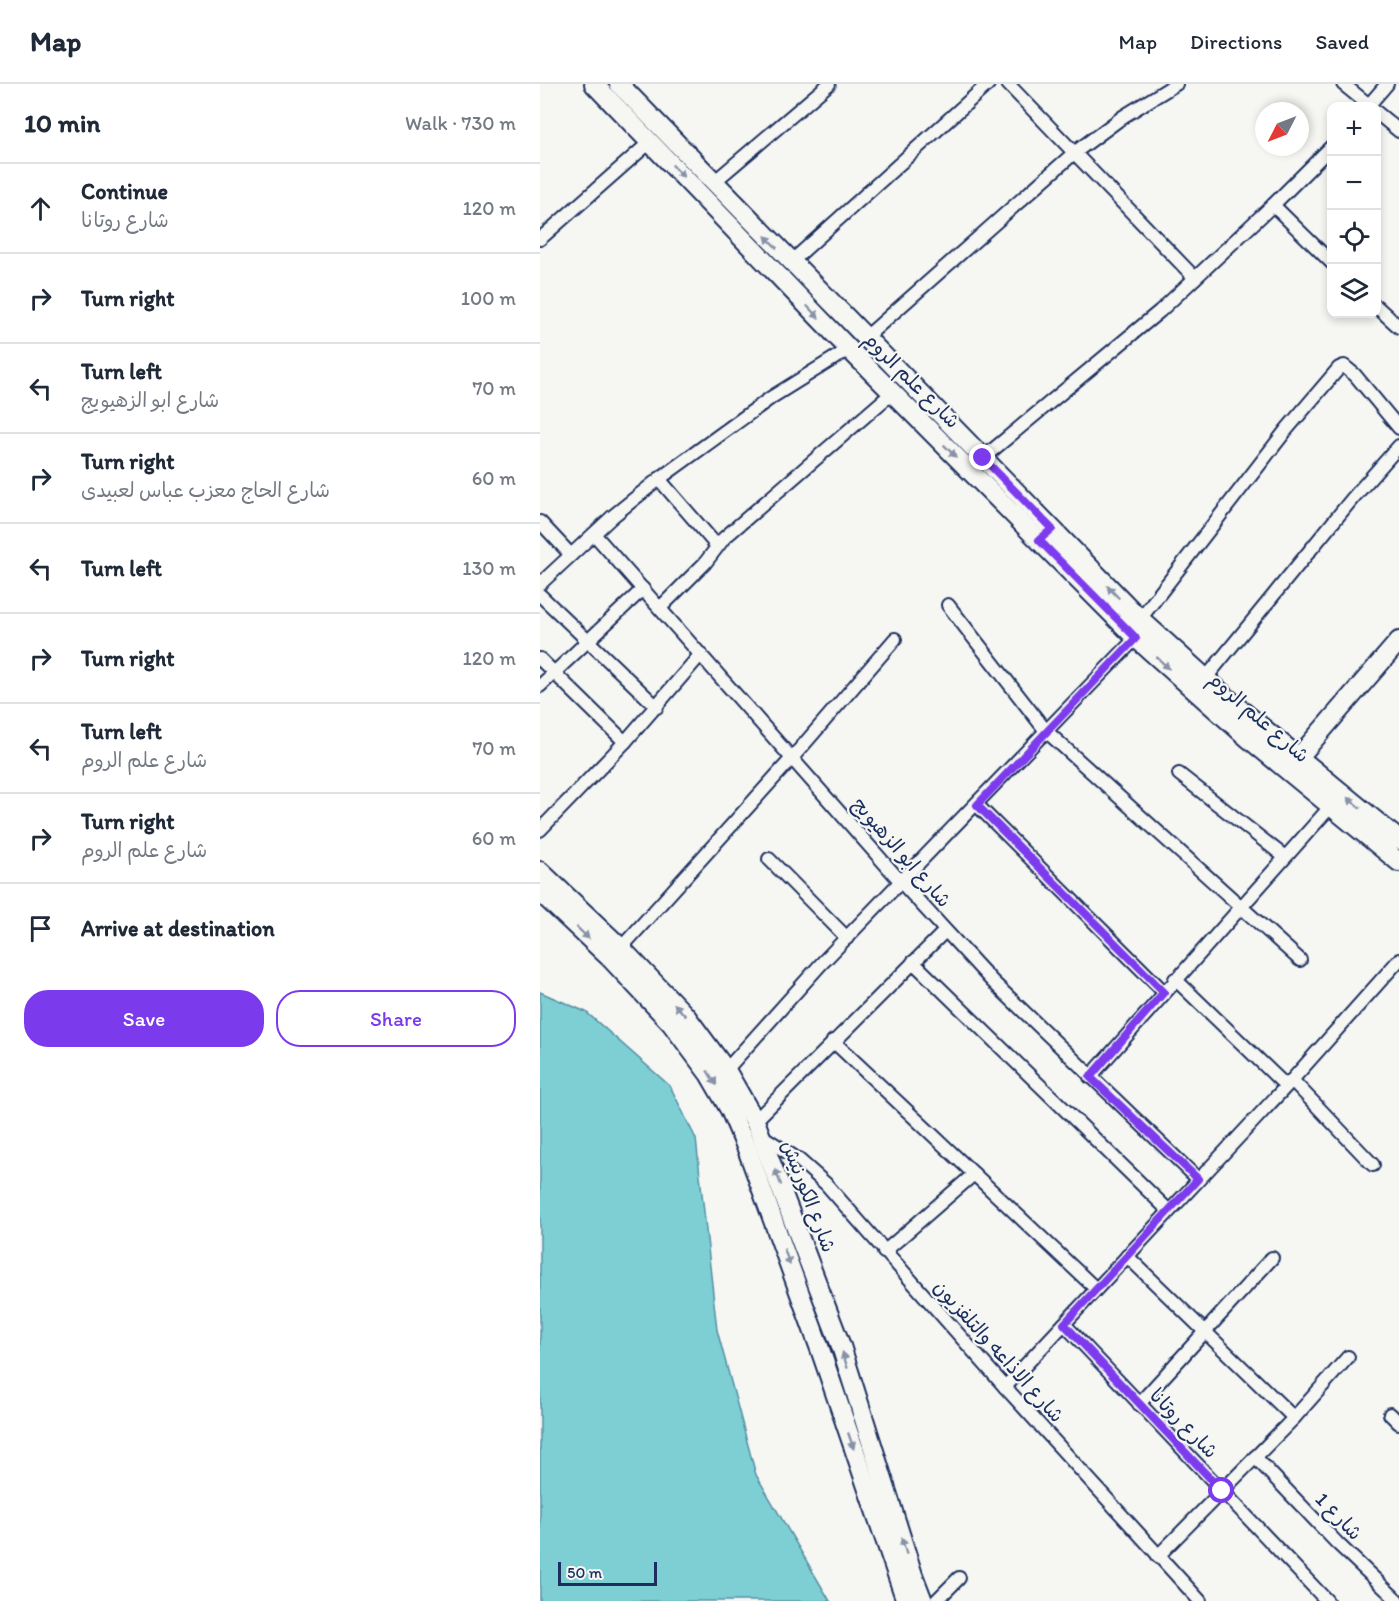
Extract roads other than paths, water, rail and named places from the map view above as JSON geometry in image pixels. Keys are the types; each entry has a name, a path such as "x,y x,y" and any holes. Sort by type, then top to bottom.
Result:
{"street":[{"name":"شارع علم الروم","path":"594,84 892,393 1205,679 1399,840"},
{"name":"شارع علم الروم","path":"619,84 983,458 1045,534 1136,638 1210,705 1399,862"},
{"path":"714,182 829,84"},
{"path":"791,262 988,84"},
{"path":"1008,84 1195,278"},
{"path":"866,338 1074,153 1124,116 1176,84"},
{"path":"1343,84 1364,102"},
{"path":"1375,102 1387,84"},
{"path":"1381,116 1399,131"},
{"path":"540,239 650,142"},
{"path":"983,458 1133,335 1273,206 1327,151"},
{"path":"1273,206 1327,258"},
{"path":"1381,310 1399,327"},
{"path":"540,584 613,516 659,479 772,397 849,349"},
{"path":"1140,619 1287,429 1339,368 1344,366 1355,375 1399,428"},
{"path":"660,608 705,563 724,538 892,393"},
{"path":"1205,679 1344,508 1399,446"},
{"path":"659,479 717,546"},
{"path":"540,522 571,555"},
{"name":"شارع ابو الزهيويج","path":"594,534 945,931 992,981 1198,1179"},
{"path":"540,686 643,589"},
{"path":"540,594 657,706"},
{"path":"948,605 1046,731 1300,960"},
{"path":"726,1070 847,938 1136,638"},
{"path":"621,948 793,757 894,639"},
{"path":"1298,758 1399,641"},
{"path":"540,831 625,742 701,654"},
{"path":"540,659 625,742"},
{"path":"1179,774 1285,857"},
{"path":"977,805 1164,992"},
{"path":"1090,1077 1331,806"},
{"path":"769,860 847,938"},
{"name":"شارع الكورنيش","path":"540,871 621,948 686,1016 726,1070 761,1133 841,1346 923,1601"},
{"name":"شارع الكورنيش","path":"540,892 610,959 685,1039 720,1092 747,1149 820,1349 906,1601"},
{"path":"747,1149 833,1041 945,931"},
{"path":"1005,1387 1289,1083 1399,960"},
{"path":"913,962 1169,1212"},
{"path":"1175,979 1289,1083 1373,1166"},
{"path":"833,1041 1096,1289"},
{"name":"شارع الاذاعه والتلفزيون","path":"761,1133 799,1160 826,1184 1005,1387 1200,1601"},
{"path":"884,1252 974,1174"},
{"path":"1127,1256 1294,1418"},
{"path":"1139,1404 1272,1258"},
{"name":"شارع روتانا","path":"1064,1324 1327,1601"},
{"path":"1158,1556 1294,1418 1348,1357"},
{"name":"شارع 1","path":"1255,1456 1337,1543 1398,1601"},
{"path":"936,1601 959,1578"}],"water":[{"path":"540,992 586,1012 670,1086 696,1139 717,1330 756,1475 830,1601 540,1601"}]}
